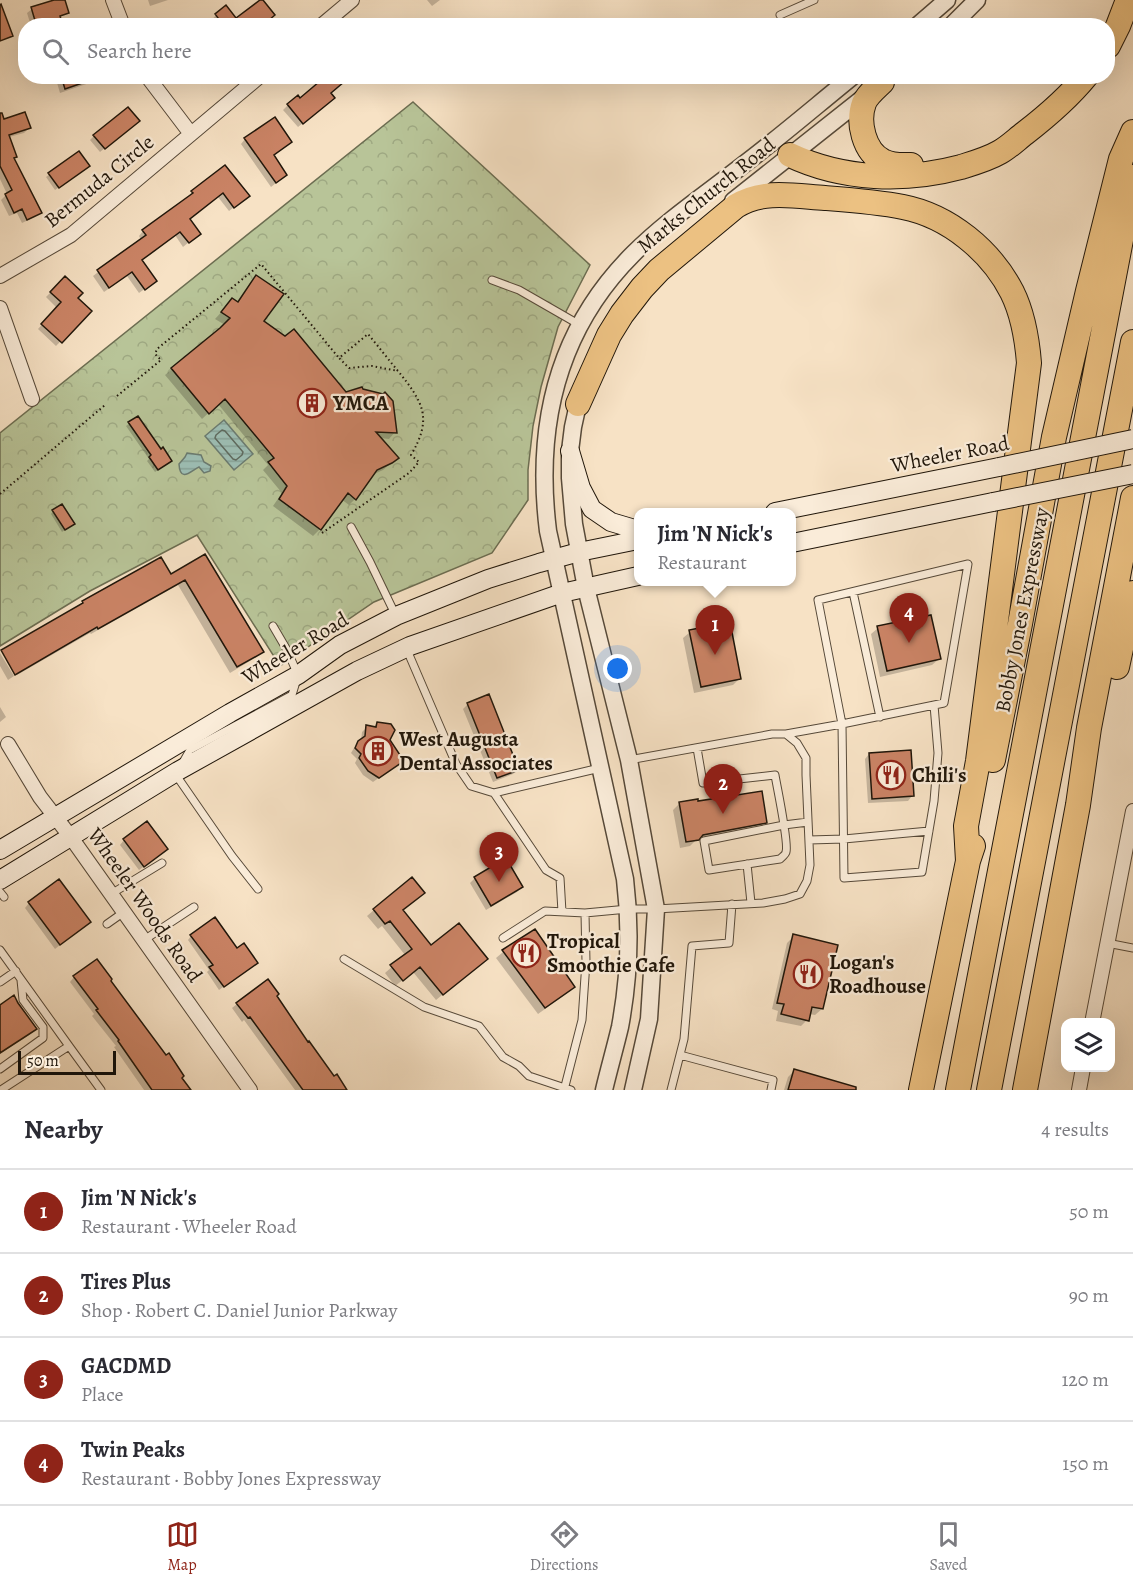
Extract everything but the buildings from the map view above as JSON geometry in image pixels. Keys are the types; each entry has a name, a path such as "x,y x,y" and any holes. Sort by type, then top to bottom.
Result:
{"highway":[{"path":"1115,31 1128,0"},
{"path":"881,84 865,100 861,128 873,153 883,161 895,165 938,161 966,155 1047,116"},
{"path":"783,147 806,162 853,174 894,177 933,174 982,161 1001,152 1047,116 1079,84"},
{"name":"Bobby Jones Expressway","path":"921,1090 968,861 980,828 1054,437 1120,159 1133,132"},
{"path":"783,147 804,186 813,192 836,199"},
{"name":"Bobby Jones Expressway","path":"958,1090 1133,177"},
{"path":"578,404 609,335 642,288 659,270 747,199 762,195 775,195 904,207 926,214 948,225 969,239 985,254 1012,292 1027,339 1029,363 978,761 966,826 968,861"},
{"path":"988,1090 1133,342"},
{"path":"1025,1090 1078,805 1089,728 1133,498"},
{"path":"1078,805 1102,731 1133,593"}],"main road":[{"name":"Wheeler Road","path":"796,509 1133,440"},
{"path":"570,451 581,488 592,509 611,522 634,529"},
{"path":"796,542 1133,474"},
{"name":"Wheeler Road","path":"0,850 230,712 298,675 340,645 396,616 488,579 579,552 634,541"},
{"path":"1,890 70,836 176,772 357,671 406,648 562,593 634,577"}],"street":[{"path":"113,0 120,18"},
{"path":"331,18 352,0"},
{"path":"926,18 947,0"},
{"path":"959,18 977,0"},
{"path":"153,84 190,134"},
{"name":"Bermuda Circle","path":"0,276 71,235 250,84"},
{"name":"Marks Church Road","path":"633,1090 649,1019 656,909 629,760 586,588 571,501 570,451 578,404 591,356 617,307 650,269 783,147 845,84"},
{"name":"Marks Church Road","path":"604,1090 620,1027 627,977 628,909 625,879 548,531 544,500 544,451 558,378 580,325 602,291 633,254 689,207 878,84"},
{"path":"0,308 32,399"},
{"name":"Wheeler Woods Road","path":"8,744 40,797 250,1090"},
{"path":"1093,1018 1133,811"},
{"path":"1082,1089 1083,1072"}],"lane":[{"path":"780,15 814,0"},
{"path":"492,280 519,290 580,325"},
{"path":"351,527 396,616"},
{"path":"629,760 762,735 786,734 842,724 880,717 934,705 944,703 968,564 818,600 842,724 844,878 922,872 934,801 938,753 934,705"},
{"path":"853,591 880,717"},
{"path":"258,889 198,810 176,772 190,750 292,695 298,675 273,626"},
{"path":"406,648 456,764 471,786 494,793 600,768"},
{"path":"503,938 545,911 585,912 751,903 785,899 800,894 807,881 810,865 806,758 797,743 786,734"},
{"path":"697,748 703,783 775,775 784,825 787,844 786,853 780,860 708,870 704,841 784,825 808,822"},
{"path":"494,793 546,870 560,878 562,912"},
{"path":"809,840 929,831"},
{"path":"111,894 162,863"},
{"path":"747,864 751,903"},
{"path":"671,1090 684,1039 692,946 729,943 732,904"},
{"path":"144,940 194,907"},
{"path":"107,924 124,912"},
{"path":"344,959 424,1007 479,1026 503,1057 519,1066 529,1076 567,1090 582,1020 585,912"},
{"path":"1107,943 1133,948"},
{"path":"0,950 101,1090"},
{"path":"0,982 16,971"},
{"path":"0,1069 43,1038 43,1027 23,1000 21,979"},
{"path":"1,1090 69,1046"},
{"path":"680,1055 773,1080 771,1090"}],"path":[{"path":"117,396 161,360 155,354 157,349 261,264 349,368 372,366 398,371"},
{"path":"322,533 409,473 419,462 411,455 419,442 423,429 422,409 414,390 368,334 339,358"},
{"path":"0,494 105,405"}],"green space":[{"path":"413,102 590,265 558,327 541,387 533,426 528,470 528,500 492,553 374,602 280,666 197,535 90,591 0,646 0,433"}],"water":[{"path":"224,420 253,454 234,470 205,436"},
{"path":"187,453 201,455 204,462 211,466 210,471 204,473 199,467 184,475 179,464"}],"place":[{"name":"YMCA","path":"312,403"},
{"name":"Twin Peaks","path":"909,643"},
{"name":"Jim 'N Nick's","path":"715,655"},
{"name":"West Augusta Dental Associates","path":"378,751"},
{"name":"Chili's","path":"891,775"},
{"name":"Tires Plus","path":"723,814"},
{"name":"GACDMD","path":"499,882"},
{"name":"Tropical Smoothie Cafe","path":"526,953"},
{"name":"Logan's Roadhouse","path":"808,974"}]}
